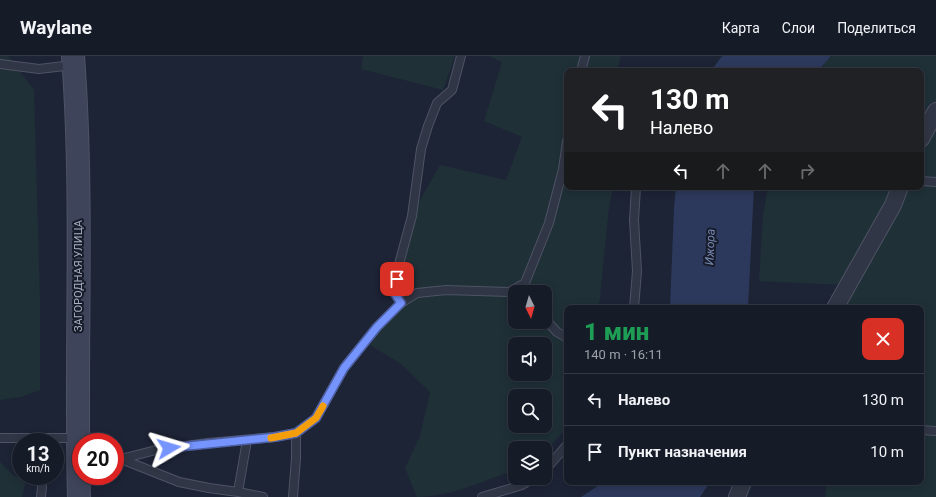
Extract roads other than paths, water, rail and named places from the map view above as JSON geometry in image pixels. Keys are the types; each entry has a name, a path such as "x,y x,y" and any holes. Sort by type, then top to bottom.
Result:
{"main road":[{"name":"ЗАГОРОДНАЯ УЛИЦА","path":"73,60 77,115 78,433"},
{"name":"ЗАГОРОДНАЯ УЛИЦА","path":"77,495 78,485"}],"street":[{"path":"924,133 936,111"},
{"path":"836,305 893,205 899,190"},
{"path":"737,497 742,485"}],"lane":[{"path":"401,303 395,294 399,264 412,216 421,150 437,103 452,90 462,56"},
{"path":"582,68 584,56"},
{"path":"0,64 40,69 73,60"},
{"path":"523,285 525,283 549,223 564,162"},
{"path":"924,181 936,182"},
{"path":"634,305 637,271 634,220 636,190"},
{"path":"124,458 156,450 275,437 296,433 316,418 344,368 377,327 401,303 417,293 446,290 508,292"},
{"path":"552,326 564,336"},
{"path":"924,430 936,431"},
{"path":"293,497 296,433"},
{"path":"0,438 72,438"},
{"path":"238,492 247,440"},
{"path":"552,462 564,448"},
{"path":"124,461 179,482 263,497"},
{"path":"482,497 522,485"},
{"path":"42,487 42,497"}],"water":[{"path":"722,56 831,56 821,68 713,68"},
{"name":"Ижора","path":"676,190 754,190 748,305 670,305"},
{"path":"599,485 708,485 700,497 581,497"}]}
